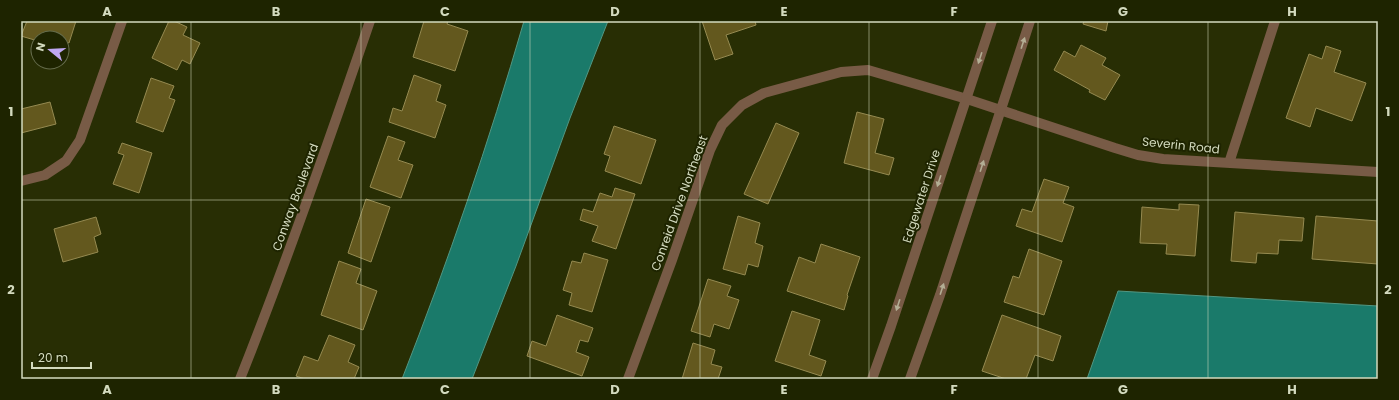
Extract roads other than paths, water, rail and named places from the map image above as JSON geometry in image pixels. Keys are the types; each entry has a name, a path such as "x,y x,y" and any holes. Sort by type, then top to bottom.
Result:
{"street":[{"path":"21,181 45,175 66,160 80,140 122,21"},
{"name":"Conway Boulevard","path":"240,379 322,161 370,21"},
{"name":"Edgewater Drive","path":"872,379 992,21"},
{"path":"910,379 942,288 1030,21"},
{"path":"1229,163 1275,21"},
{"name":"Conreid Drive Northeast","path":"628,379 672,260 710,150 722,125 742,105 764,94 779,89 841,72 868,70 967,99"},
{"name":"Severin Road","path":"967,99 1138,155 1162,159 1378,172"}],"water":[{"path":"524,21 608,21 472,379 402,379 436,291 467,202 497,112"},
{"path":"1118,291 1378,306 1378,379 1087,379"}]}
